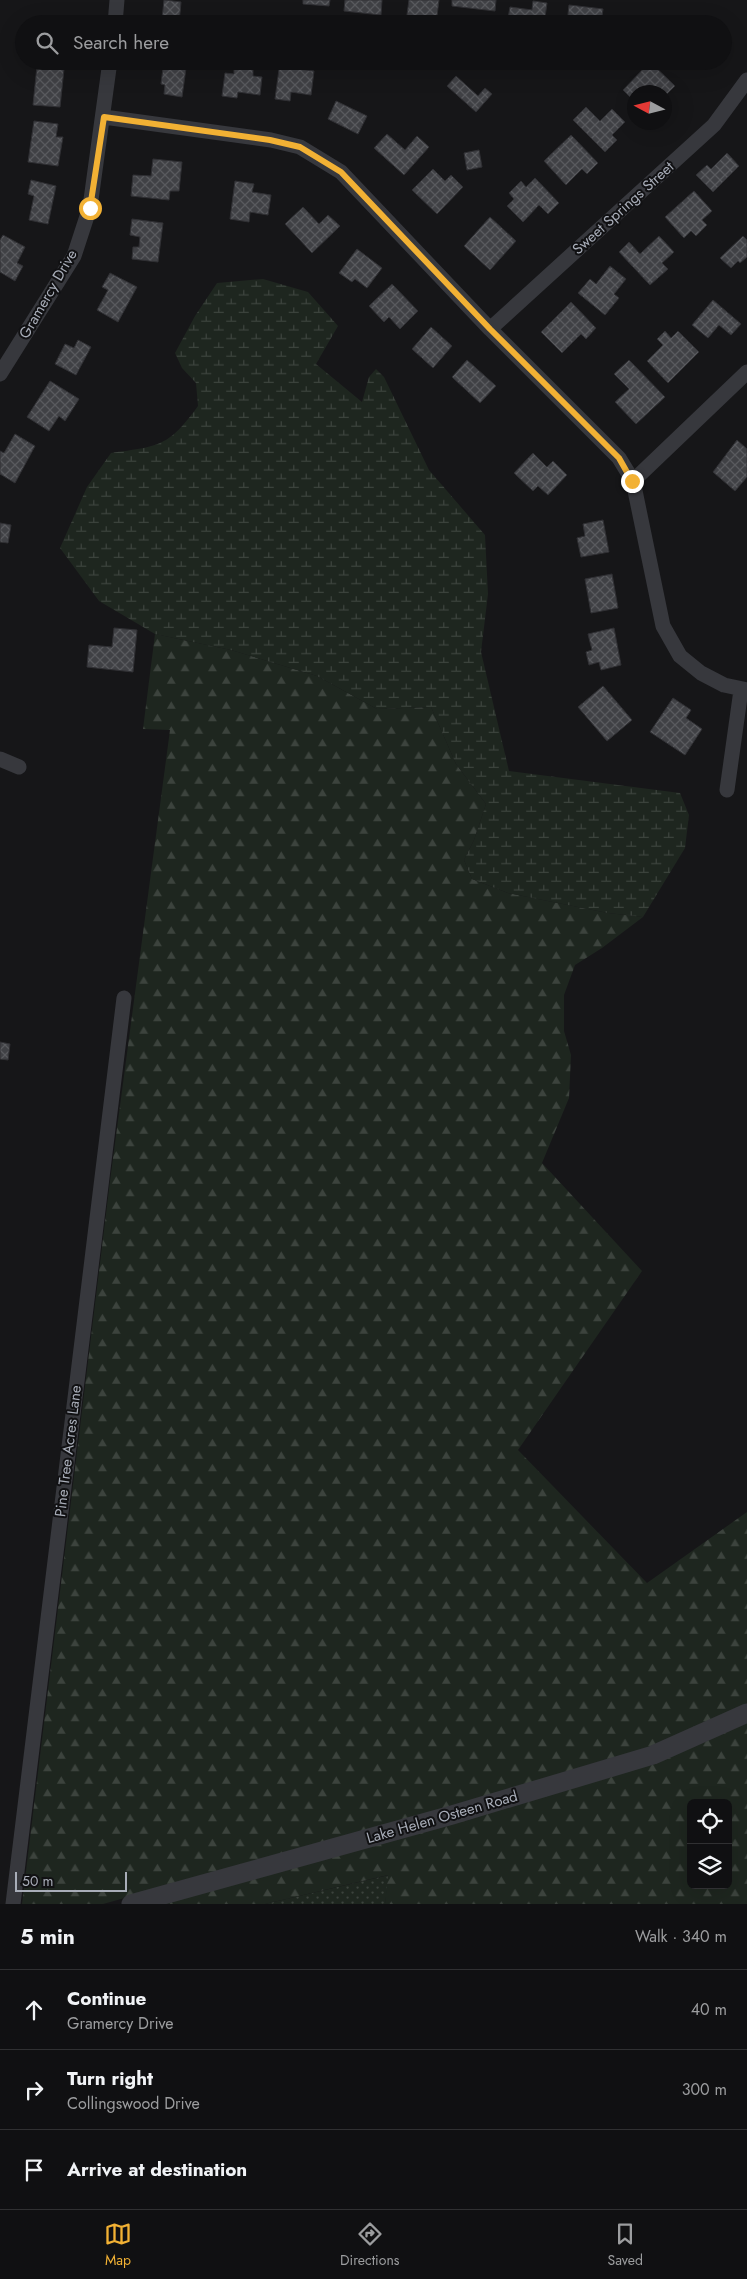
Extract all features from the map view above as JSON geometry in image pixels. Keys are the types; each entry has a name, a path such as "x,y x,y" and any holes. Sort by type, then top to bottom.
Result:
{"street":[{"path":"115,15 117,0"},
{"name":"Gramercy Drive","path":"0,374 74,256 90,208 109,70"},
{"name":"Sweet Springs Street","path":"490,329 714,125 747,80"},
{"path":"104,117 270,140 300,147 341,172 490,329 619,458 632,481 662,626 680,656 701,673 724,685 744,690 727,790"},
{"path":"632,481 747,372"},
{"path":"0,760 19,767"},
{"name":"Pine Tree Acres Lane","path":"13,1904 124,998"},
{"name":"Lake Helen Osteen Road","path":"131,1904 452,1815 653,1755 747,1713"}],"green space":[{"path":"263,279 308,292 338,326 316,364 362,402 369,377 376,369 384,377 429,470 485,535 488,594 481,652 509,771 680,793 689,815 685,848 643,917 608,913 508,893 472,879 464,860 474,840 486,804 456,764 431,707 377,709 317,676 231,650 155,634 99,601 60,548 87,487 111,453 152,446 162,442 179,430 198,406 196,383 182,368 175,353 195,316 217,283"},
{"path":"155,634 231,650 317,676 377,709 431,707 456,764 486,804 474,840 464,860 472,879 508,893 608,913 643,917 602,948 575,965 564,995 564,1031 571,1055 569,1098 542,1163 642,1271 518,1450 647,1583 747,1512 747,1705 649,1748 449,1808 103,1904 22,1904 110,1181 170,730 143,729"},
{"path":"747,1722 747,1904 385,1904 388,1875 265,1904 161,1904"},
{"path":"389,1875 385,1904 265,1904"}],"building":[{"path":"164,0 181,2 180,15 162,15"},
{"path":"303,0 330,0 329,6 303,4"},
{"path":"345,0 382,0 381,15 344,11"},
{"path":"409,0 439,0 437,15 407,15"},
{"path":"452,0 496,0 495,11 452,6"},
{"path":"533,1 547,3 545,15 509,15 510,7 532,10"},
{"path":"569,5 603,9 602,15 568,15"},
{"path":"37,70 64,70 60,107 33,105"},
{"path":"163,70 186,70 182,97 164,94 165,85 161,84"},
{"path":"234,70 253,70 253,76 262,77 260,95 238,92 237,98 222,96 225,73 234,74"},
{"path":"279,70 314,71 311,95 291,92 290,101 275,99"},
{"path":"642,70 658,70 675,86 672,89 672,85 628,85"},
{"path":"456,76 478,96 485,88 492,94 476,112 447,86"},
{"path":"627,86 627,94 623,90"},
{"path":"336,101 367,116 358,134 328,119"},
{"path":"586,107 600,121 612,109 625,122 612,135 617,140 605,152 573,120"},
{"path":"34,121 58,124 56,137 63,137 58,166 28,162"},
{"path":"387,134 405,150 417,136 429,147 404,175 374,148"},
{"path":"571,135 598,163 587,174 582,169 566,185 544,161"},
{"path":"479,150 482,167 467,170 464,153"},
{"path":"727,153 739,166 713,192 696,175 707,165 711,169"},
{"path":"153,159 182,162 179,191 170,191 169,200 131,196 133,175 151,176"},
{"path":"433,169 445,181 451,175 463,187 437,214 412,190"},
{"path":"535,178 559,203 548,214 539,205 523,222 507,206 514,199 509,193 521,181 526,187"},
{"path":"31,180 56,186 48,224 29,220 34,196 28,194"},
{"path":"235,181 254,184 252,192 271,195 268,215 250,212 249,222 230,219"},
{"path":"694,191 712,211 702,220 707,225 696,236 691,231 684,238 665,217"},
{"path":"303,207 319,224 328,215 340,226 312,253 285,224"},
{"path":"490,217 516,241 490,270 464,246"},
{"path":"132,219 163,223 158,262 132,259 133,247 139,247 140,237 130,235"},
{"path":"3,235 25,247 17,263 23,266 15,281 0,272 0,240"},
{"path":"659,236 674,252 662,263 668,269 650,285 619,252 629,242 640,254"},
{"path":"743,236 747,240 747,257 740,263 738,261 731,268 720,258"},
{"path":"357,249 382,268 367,288 355,279 352,282 339,273"},
{"path":"610,266 626,279 614,294 619,298 605,315 578,293 590,279 596,284"},
{"path":"110,273 137,287 118,322 97,310 108,290 102,287"},
{"path":"392,284 418,311 400,329 389,317 384,322 369,306"},
{"path":"713,300 741,324 731,335 719,325 708,338 692,325"},
{"path":"571,302 596,328 586,339 581,334 562,353 541,332"},
{"path":"431,327 452,346 433,368 412,349"},
{"path":"665,331 671,338 678,331 699,352 668,383 647,361 663,345 657,339"},
{"path":"78,340 91,347 76,375 55,364 65,344 74,348"},
{"path":"467,360 496,386 480,403 452,377"},
{"path":"629,360 665,397 636,424 615,402 629,389 614,374"},
{"path":"50,381 79,399 65,421 59,416 49,431 27,417"},
{"path":"15,434 35,446 15,483 0,474 0,451 4,453"},
{"path":"737,440 747,449 747,477 735,491 713,472"},
{"path":"533,453 547,467 553,461 567,475 548,495 538,486 533,491 514,473"},
{"path":"603,520 609,552 581,557 577,538 585,536 583,524"},
{"path":"0,523 11,525 8,543 0,542"},
{"path":"612,574 618,608 591,613 585,579"},
{"path":"114,628 137,630 133,672 87,667 89,645 112,647"},
{"path":"614,628 621,665 601,670 599,662 589,665 586,652 592,650 588,634"},
{"path":"603,686 632,720 607,741 578,707"},
{"path":"673,698 691,710 686,718 702,729 685,755 650,732"},
{"path":"0,1042 10,1044 8,1060 0,1059"}],"route":[{"path":"90,208 104,117 270,140 300,147 341,172 490,329 619,458 632,481"}]}
